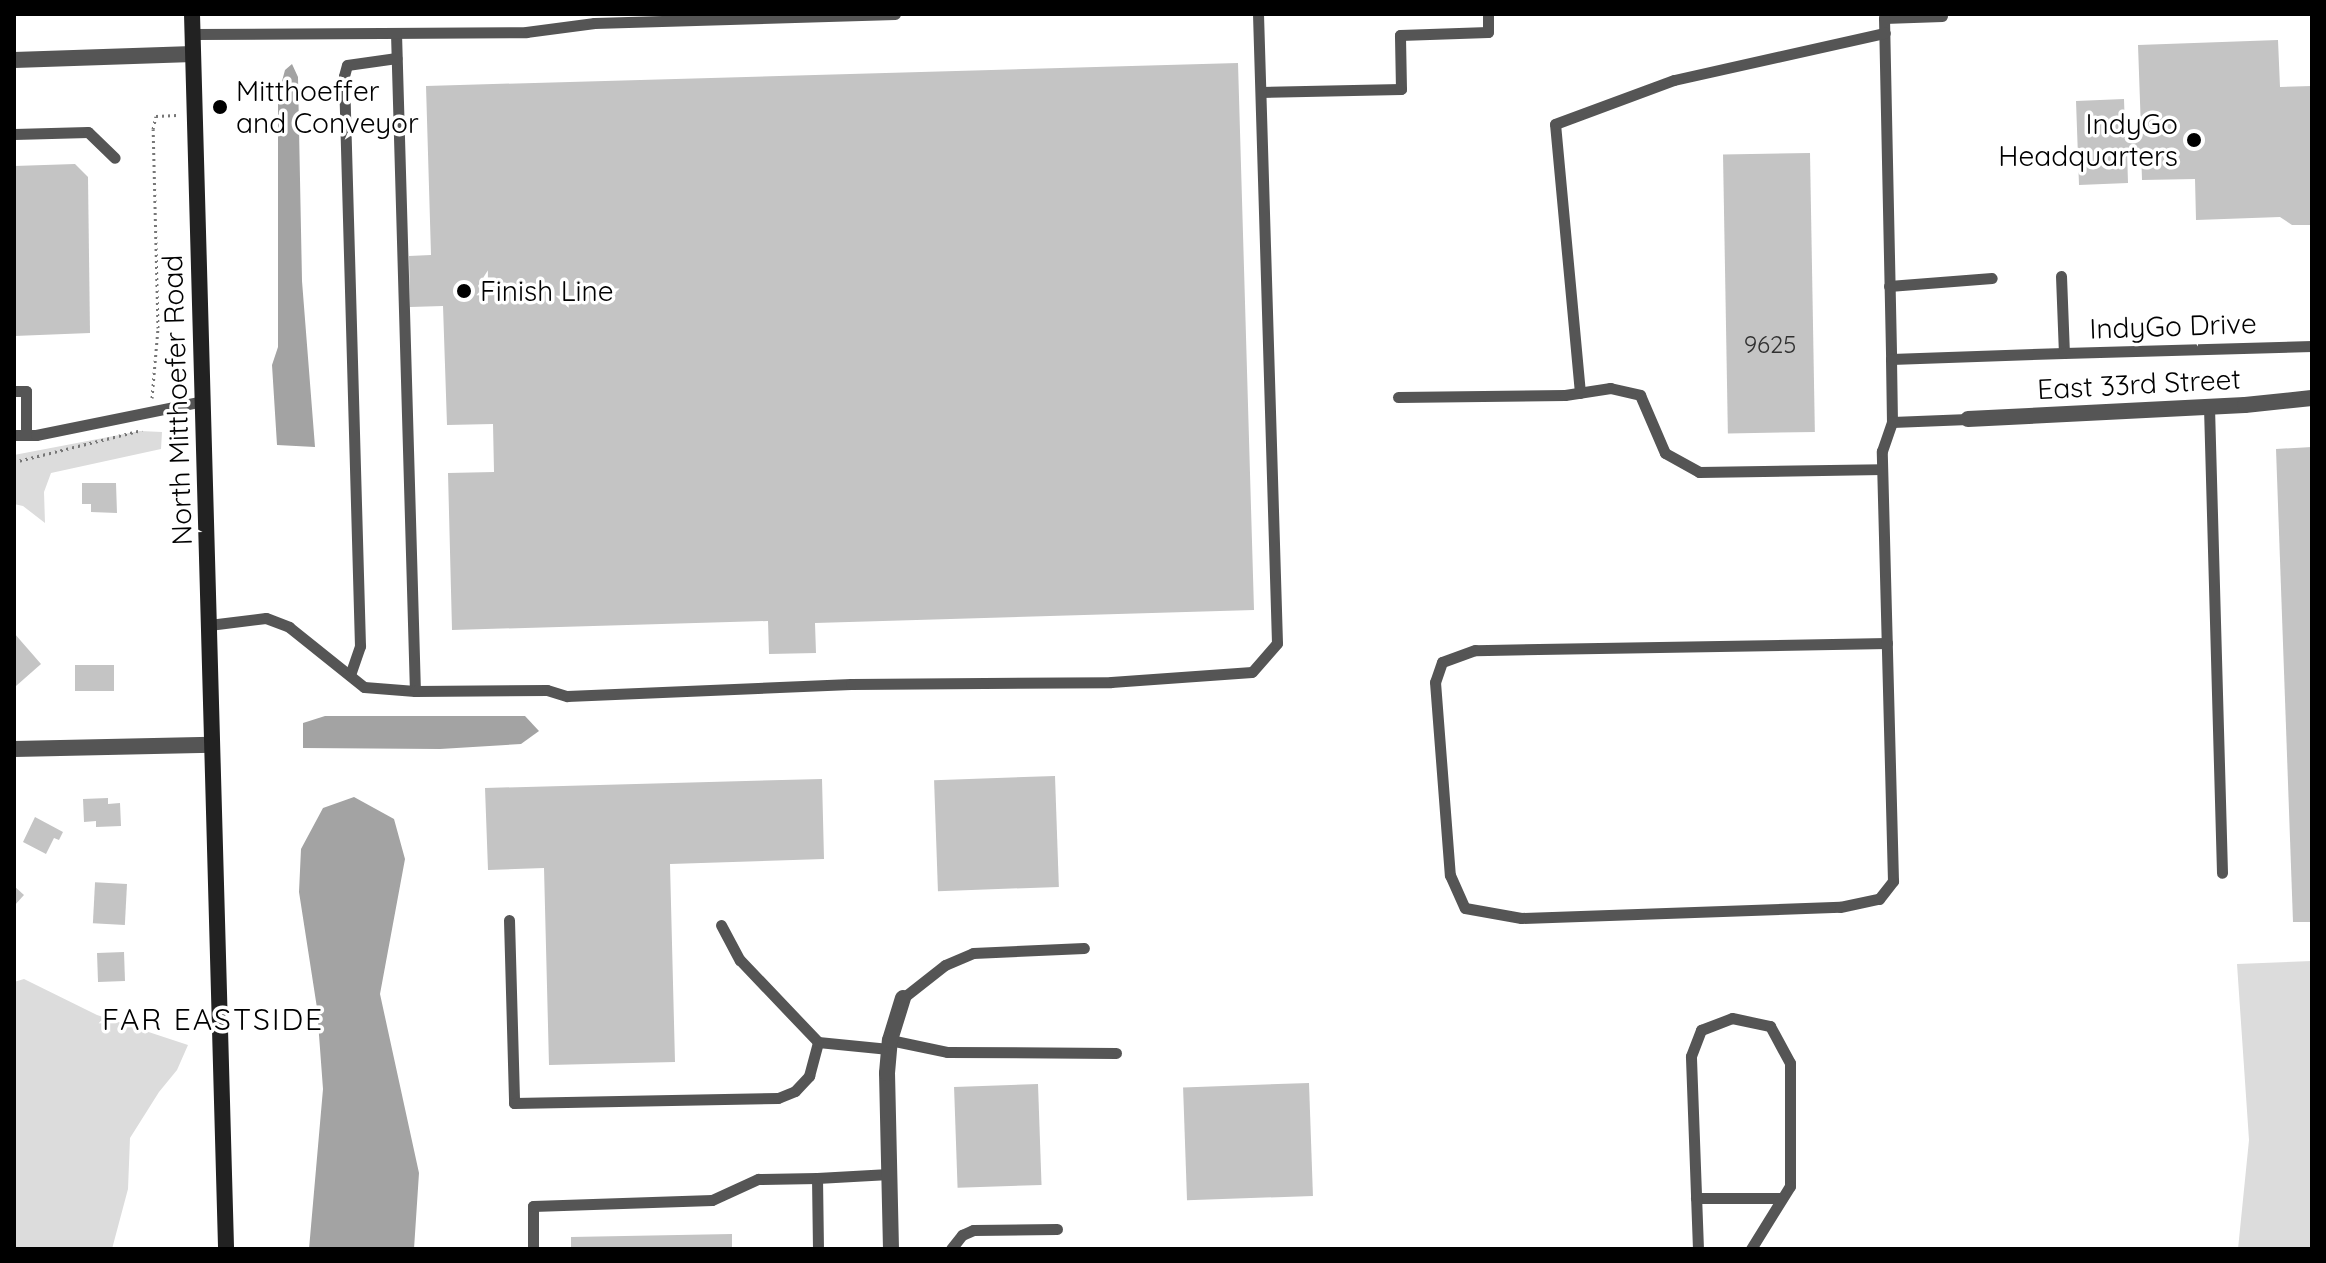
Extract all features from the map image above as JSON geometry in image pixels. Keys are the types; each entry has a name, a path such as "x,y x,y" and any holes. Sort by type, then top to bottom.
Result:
{"main road":[{"path":"192,14 193,34"},
{"name":"North Mitthoefer Road","path":"193,34 226,1249"}],"street":[{"path":"14,60 193,54"},
{"name":"East 33rd Street","path":"1968,419 2209,407 2312,398"},
{"path":"14,749 212,745"},
{"path":"891,1249 890,1045 903,998"}],"lane":[{"path":"193,34 526,32 594,23 895,14"},
{"path":"209,625 266,618 289,627 364,687 415,691 547,690 567,696 851,684 1111,682 1252,672 1277,643 1258,14"},
{"path":"1261,92 1401,89 1400,35 1488,32 1488,14"},
{"path":"1887,643 1475,650 1442,662 1435,682 1450,875 1465,908 1521,918 1840,907 1879,899 1893,881 1887,643 1882,469 1882,451 1892,422 1884,16 1942,16"},
{"path":"396,33 415,691"},
{"path":"1580,393 1555,124 1674,80 1885,33"},
{"path":"350,675 360,646 344,76 347,65 397,58"},
{"path":"14,134 88,132 115,158"},
{"name":"IndyGo Drive","path":"2061,276 2064,353 2312,346"},
{"path":"1889,286 1992,278"},
{"path":"1891,359 2064,353"},
{"path":"1398,397 1580,393 1610,388 1640,395 1665,453 1699,472 1882,469"},
{"path":"14,391 26,391 20,435 203,401"},
{"path":"2209,407 2222,873"},
{"path":"1892,422 1968,419"},
{"path":"509,920 514,1103 778,1098 795,1091 809,1076 818,1042"},
{"path":"721,925 740,960 818,1042 890,1045 947,1052 1116,1053"},
{"path":"903,998 945,965 973,953 1084,948"},
{"path":"1698,1249 1691,1056 1701,1030 1732,1018 1770,1026 1790,1063 1790,1186 1751,1249"},
{"path":"533,1249 533,1206 712,1200 758,1179 889,1174"},
{"path":"817,1178 818,1249"},
{"path":"1696,1198 1781,1198"},
{"path":"951,1249 962,1235 973,1230 1057,1229"}],"path":[{"path":"152,400 158,328 153,129 156,116 180,115"},
{"path":"14,462 153,427"}],"shaded area":[{"path":"292,64 298,77 302,281 315,447 277,445 272,365 278,347 278,96 285,70"},
{"path":"140,431 162,432 161,449 51,473 44,492 45,523 23,506 14,504 14,455"},
{"path":"325,716 525,716 539,731 521,744 440,749 303,748 303,723"},
{"path":"354,797 394,819 405,859 380,994 419,1173 414,1249 309,1249 323,1089 317,1008 299,892 301,849 323,808"},
{"path":"2312,961 2312,1249 2238,1249 2249,1140 2237,964"},
{"path":"24,979 97,1015 188,1045 177,1070 130,1138 128,1189 112,1249 14,1249 14,982"}],"building":[{"name":"IndyGo Headquarters","path":"2278,40 2280,87 2312,86 2312,225 2292,225 2280,217 2196,220 2195,179 2142,180 2141,150 2127,150 2128,183 2079,185 2076,101 2124,99 2125,130 2141,130 2138,45"},
{"path":"1238,63 1254,610 815,623 816,653 769,654 768,621 452,630 448,473 494,472 493,424 447,425 443,306 410,307 409,256 431,255 426,86"},
{"path":"1810,153 1815,432 1728,433 1723,155"},
{"path":"75,164 88,177 90,333 14,336 14,166"},
{"path":"2312,447 2312,922 2293,922 2276,449"},
{"path":"82,483 116,483 117,513 91,512 91,504 82,504"},
{"path":"14,633 41,664 16,686 14,683"},
{"path":"75,665 114,665 114,691 75,691"},
{"path":"1055,776 1059,887 938,891 934,780"},
{"path":"822,779 824,859 670,864 675,1062 549,1065 544,868 488,870 485,788"},
{"path":"108,798 108,804 120,803 121,826 96,827 96,821 84,822 83,799"},
{"path":"35,817 63,832 59,840 54,838 46,854 23,842"},
{"path":"95,882 127,884 125,925 93,923"},
{"path":"14,886 24,895 14,906"},
{"path":"124,952 125,981 98,982 97,953"},
{"path":"1309,1083 1313,1196 1187,1200 1183,1087"},
{"path":"1038,1084 1042,1185 958,1188 954,1087"},
{"path":"732,1234 732,1249 571,1249 571,1237"}],"place":[{"name":"Mitthoeffer and Conveyor","path":"220,107"},
{"name":"IndyGo Headquarters","path":"2194,140"},
{"name":"Finish Line","path":"464,291"}],"district":[{"name":"FAR EASTSIDE","path":"213,1019"}]}
